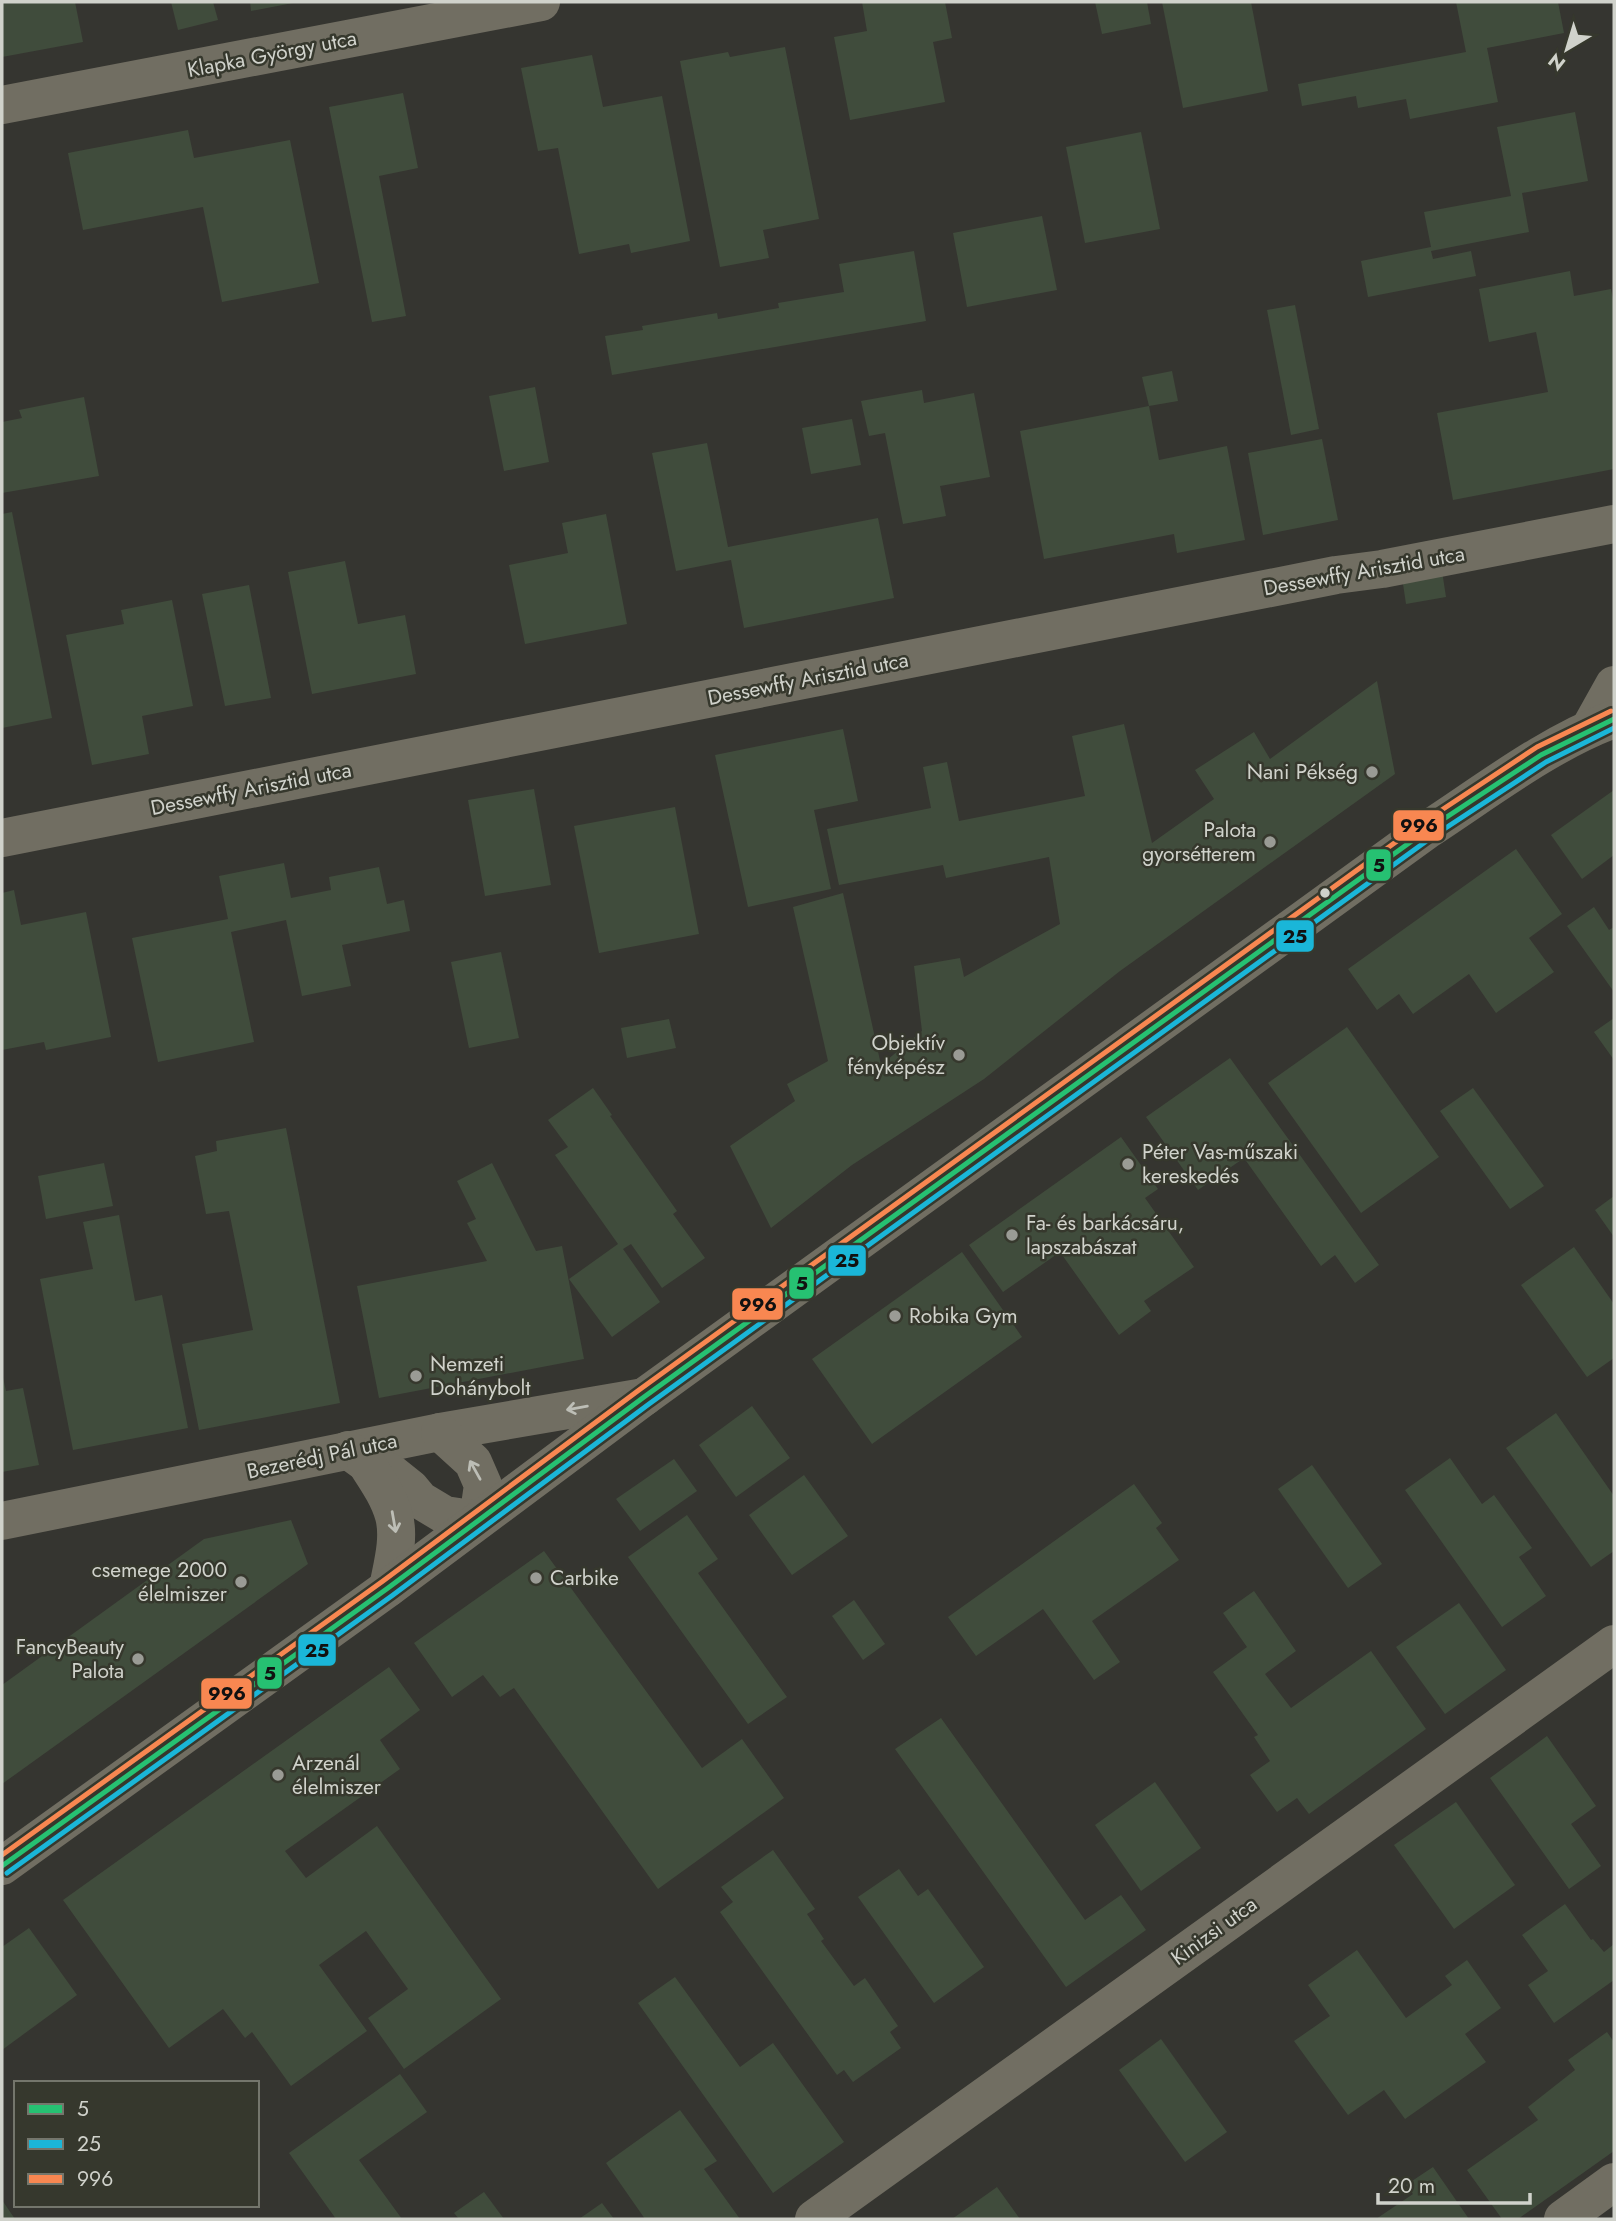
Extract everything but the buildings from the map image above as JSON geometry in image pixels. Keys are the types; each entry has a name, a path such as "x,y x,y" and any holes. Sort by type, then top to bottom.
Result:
{"street":[{"name":"Klapka György utca","path":"2,106 541,2"},
{"name":"Dessewffy Arisztid utca","path":"2,838 1309,581 1614,524"},
{"path":"2,1866 388,1588 644,1397 1427,830 1543,755 1602,724 1614,685"},
{"name":"Bezerédj Pál utca","path":"2,1521 357,1456 440,1432 644,1397"},
{"path":"440,1432 472,1462 483,1485 478,1520"},
{"path":"357,1456 390,1472 420,1500 445,1515 478,1520"},
{"path":"357,1456 388,1499 395,1518 396,1536 388,1588"},
{"name":"Kinizsi utca","path":"814,2219 1614,1644"},
{"path":"1563,2219 1614,2182"}],"transit line":[{"name":"996","path":"2,1855 383,1581 639,1390 1422,823 1537,747 1611,711"},
{"name":"5","path":"2,1866 388,1588 644,1397 1427,830 1541,755 1614,719"},
{"name":"25","path":"7,1873 393,1595 649,1404 1432,837 1546,762 1614,728"}],"place":[{"name":"Nani Pékség","path":"1372,772"},
{"name":"Palota gyorsétterem","path":"1270,842"},
{"name":"Objektív fényképész","path":"959,1055"},
{"name":"Péter Vas-műszaki kereskedés","path":"1128,1164"},
{"name":"Fa- és barkácsáru, lapszabászat","path":"1012,1235"},
{"name":"Robika Gym","path":"895,1316"},
{"name":"Nemzeti Dohánybolt","path":"416,1376"},
{"name":"Carbike","path":"536,1578"},
{"name":"csemege 2000 élelmiszer","path":"241,1582"},
{"name":"FancyBeauty Palota","path":"138,1659"},
{"name":"Arzenál élelmiszer","path":"278,1775"}]}
